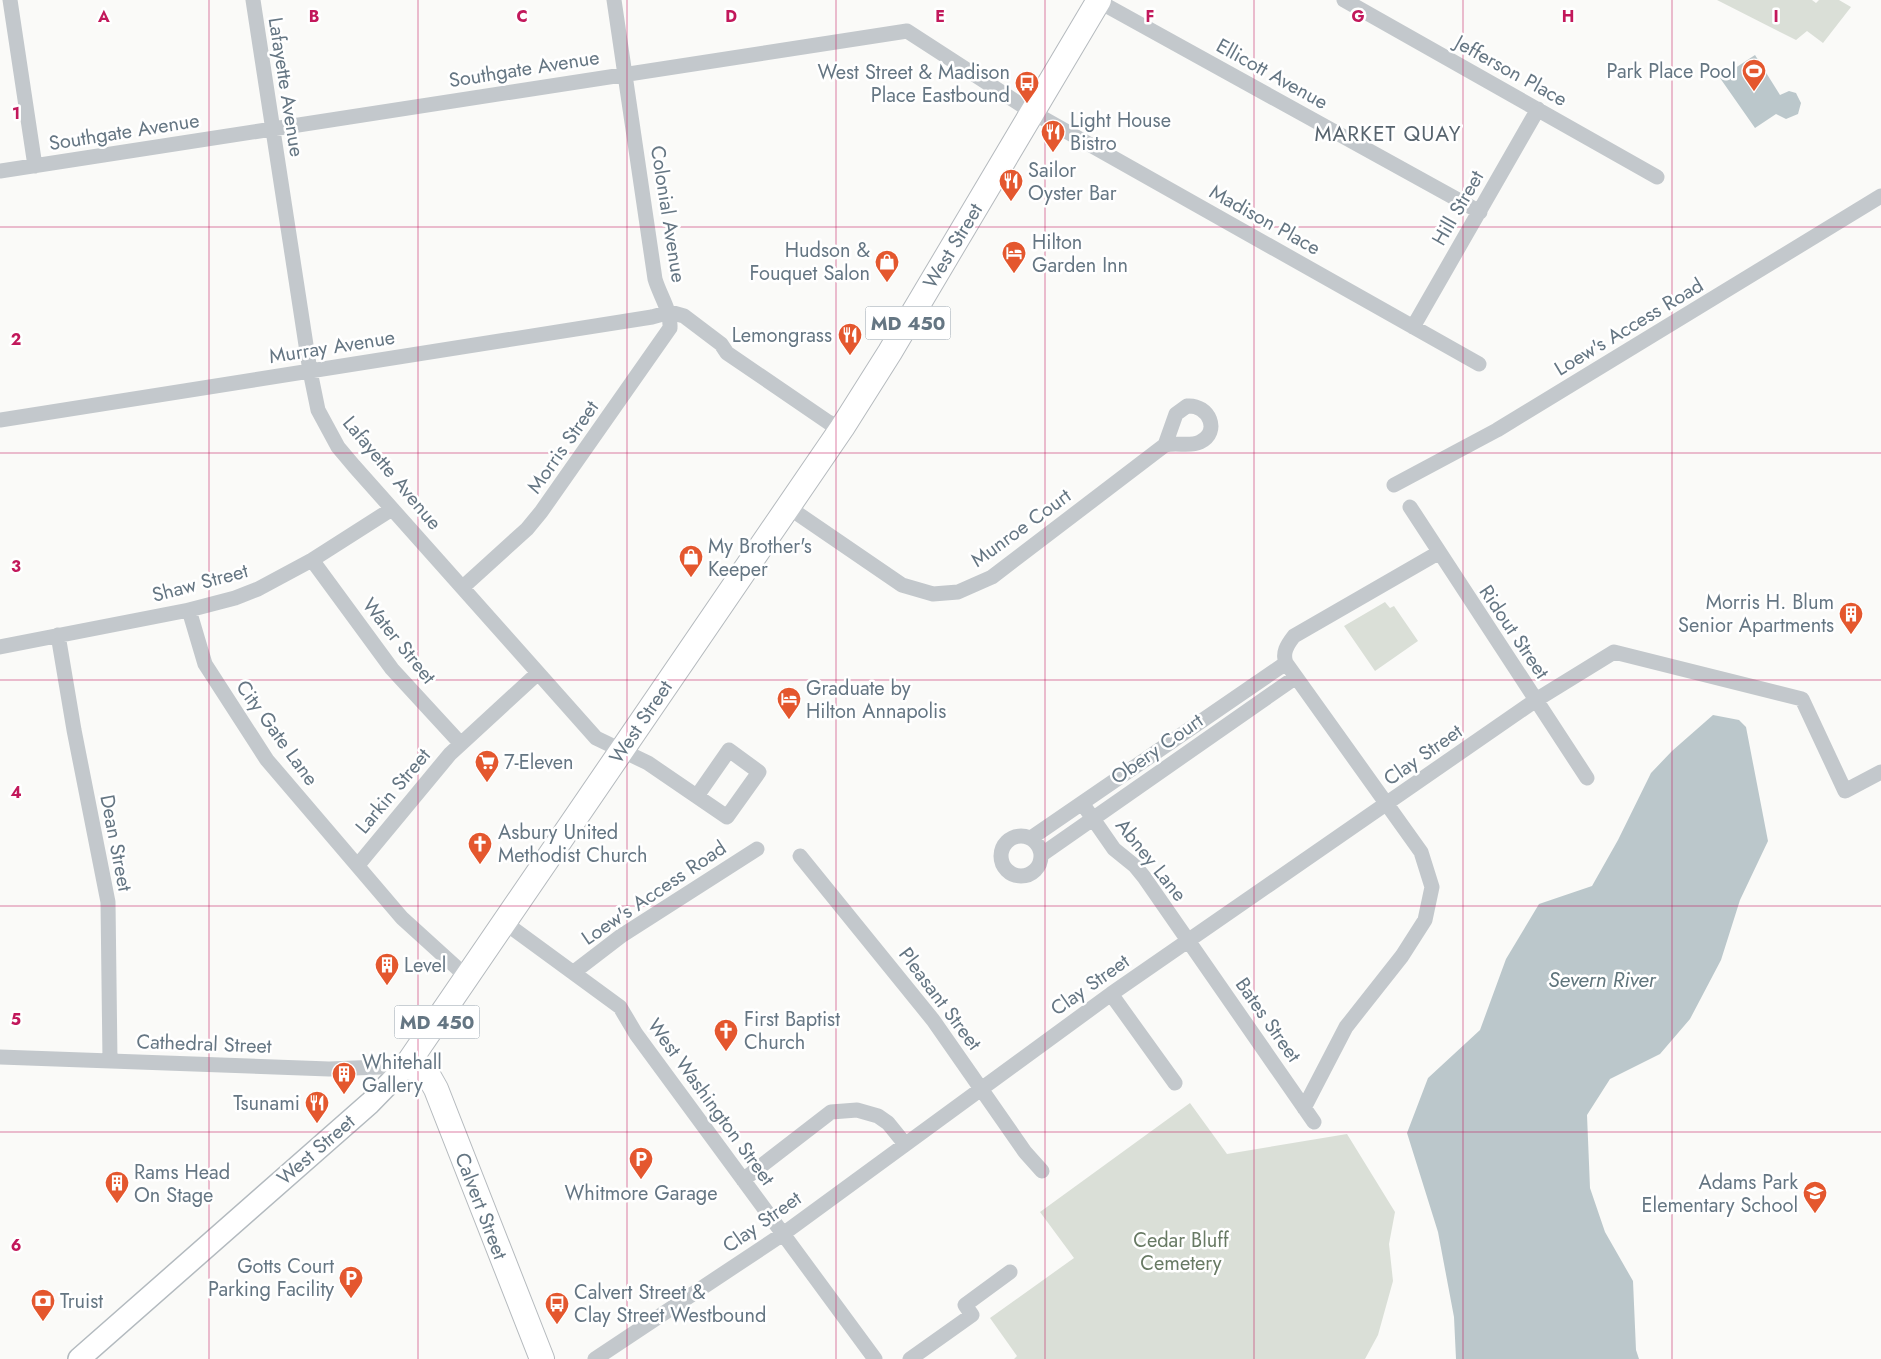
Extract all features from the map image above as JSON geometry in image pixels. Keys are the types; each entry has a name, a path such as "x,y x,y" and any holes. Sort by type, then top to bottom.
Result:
{"main road":[{"name":"West Street","path":"79,1359 370,1103 406,1066 842,428 890,352 1099,0"},
{"name":"Calvert Street","path":"406,1066 427,1074 436,1089 542,1359"}],"street":[{"path":"10,0 35,166"},
{"name":"Lafayette Avenue","path":"253,0 310,371 318,410 328,430 349,460 596,738 648,763 697,796"},
{"name":"Colonial Avenue","path":"614,0 655,279 659,293 670,312 688,318 721,344 727,353 828,422 842,428"},
{"name":"Ellicott Avenue","path":"1099,0 1480,212"},
{"name":"Jefferson Place","path":"1344,0 1657,177"},
{"name":"Southgate Avenue","path":"0,171 907,31 1032,112"},
{"name":"Hill Street","path":"1413,327 1538,109"},
{"name":"Madison Place","path":"1032,112 1479,364"},
{"name":"Loew's Access Road","path":"1394,485 1497,430 1881,196"},
{"name":"Murray Avenue","path":"0,420 642,319 670,312"},
{"name":"Morris Street","path":"463,587 527,529 541,512 668,331 670,312"},
{"name":"Munroe Court","path":"788,507 902,585 933,594 958,592 992,577 1165,445"},
{"name":"Ridout Street","path":"1410,507 1438,553 1586,778"},
{"name":"Shaw Street","path":"0,647 189,610 235,598 258,589 312,560 392,508"},
{"path":"1304,1108 1346,1027 1402,956 1425,920 1432,887 1421,852 1286,664 1284,658 1286,645 1294,636 1438,553"},
{"name":"Water Street","path":"312,560 392,669 461,744"},
{"name":"City Gate Lane","path":"189,610 205,664 280,776 402,918 467,977"},
{"name":"Dean Street","path":"58,635 74,730 108,902 110,1060"},
{"name":"Clay Street","path":"595,1359 783,1234 1111,994 1189,942 1536,700 1614,652 1802,699 1845,791 1881,772"},
{"name":"Obery Court","path":"1286,664 1030,838 1018,836 1006,842 1001,854 1004,866 1014,875 1027,875 1037,867 1041,855 1296,677"},
{"name":"Larkin Street","path":"358,865 440,764 538,673"},
{"name":"Abney Lane","path":"1082,803 1114,849 1140,871 1189,942"},
{"path":"1030,838 1036,842 1041,855"},
{"name":"Loew's Access Road","path":"574,972 621,936 757,849"},
{"name":"Pleasant Street","path":"800,856 927,1012 1042,1171"},
{"name":"West Washington Street","path":"504,922 620,1007 636,1034 875,1359"},
{"name":"Bates Street","path":"1189,942 1314,1122"},
{"path":"1111,994 1175,1083"},
{"name":"Cathedral Street","path":"0,1057 329,1069 406,1066"},
{"path":"743,1180 831,1112 857,1110 878,1116 888,1123 905,1144"},
{"path":"910,1359 972,1315 965,1305 1010,1272"}],"green space":[{"path":"1717,0 1812,0 1816,3 1819,0 1839,0 1851,7 1823,43 1807,31 1796,40"},
{"path":"1385,602 1390,608 1394,606 1418,641 1375,671 1344,626"},
{"name":"Cedar Bluff Cemetery","path":"1190,1103 1227,1154 1347,1134 1395,1212 1389,1244 1393,1281 1378,1335 1365,1359 1014,1359 1017,1356 990,1318 1074,1258 1040,1212"}],"water":[{"name":"Park Place Pool","path":"1755,55 1780,95 1789,91 1796,93 1801,103 1798,114 1786,119 1776,114 1755,128 1720,78"},
{"name":"Severn River","path":"1713,715 1739,720 1746,727 1768,841 1740,900 1721,960 1690,1019 1660,1054 1610,1079 1587,1115 1590,1188 1605,1232 1633,1281 1636,1350 1639,1359 1456,1359 1454,1317 1438,1232 1407,1133 1428,1078 1480,1030 1506,959 1539,904 1592,886 1618,840 1651,773 1672,751"}],"place":[{"name":"Park Place Pool","path":"1754,92"},
{"name":"West Street & Madison Place Eastbound","path":"1027,104"},
{"name":"Light House Bistro","path":"1053,153"},
{"name":"Sailor Oyster Bar","path":"1011,202"},
{"name":"Hilton Garden Inn","path":"1014,274"},
{"name":"Hudson & Fouquet Salon","path":"887,283"},
{"name":"Lemongrass","path":"850,356"},
{"name":"My Brother's Keeper","path":"691,578"},
{"name":"Morris H. Blum Senior Apartments","path":"1851,635"},
{"name":"Graduate by Hilton Annapolis","path":"789,720"},
{"name":"7-Eleven","path":"487,783"},
{"name":"Asbury United Methodist Church","path":"480,865"},
{"name":"Level","path":"387,986"},
{"name":"First Baptist Church","path":"726,1052"},
{"name":"Whitehall Gallery","path":"344,1095"},
{"name":"Tsunami","path":"317,1124"},
{"name":"Whitmore Garage","path":"641,1180"},
{"name":"Rams Head On Stage","path":"117,1204"},
{"name":"Adams Park Elementary School","path":"1815,1214"},
{"name":"Gotts Court Parking Facility","path":"351,1299"},
{"name":"Truist","path":"43,1322"},
{"name":"Calvert Street & Clay Street Westbound","path":"557,1325"}],"district":[{"name":"MARKET QUAY","path":"1388,134"}]}
